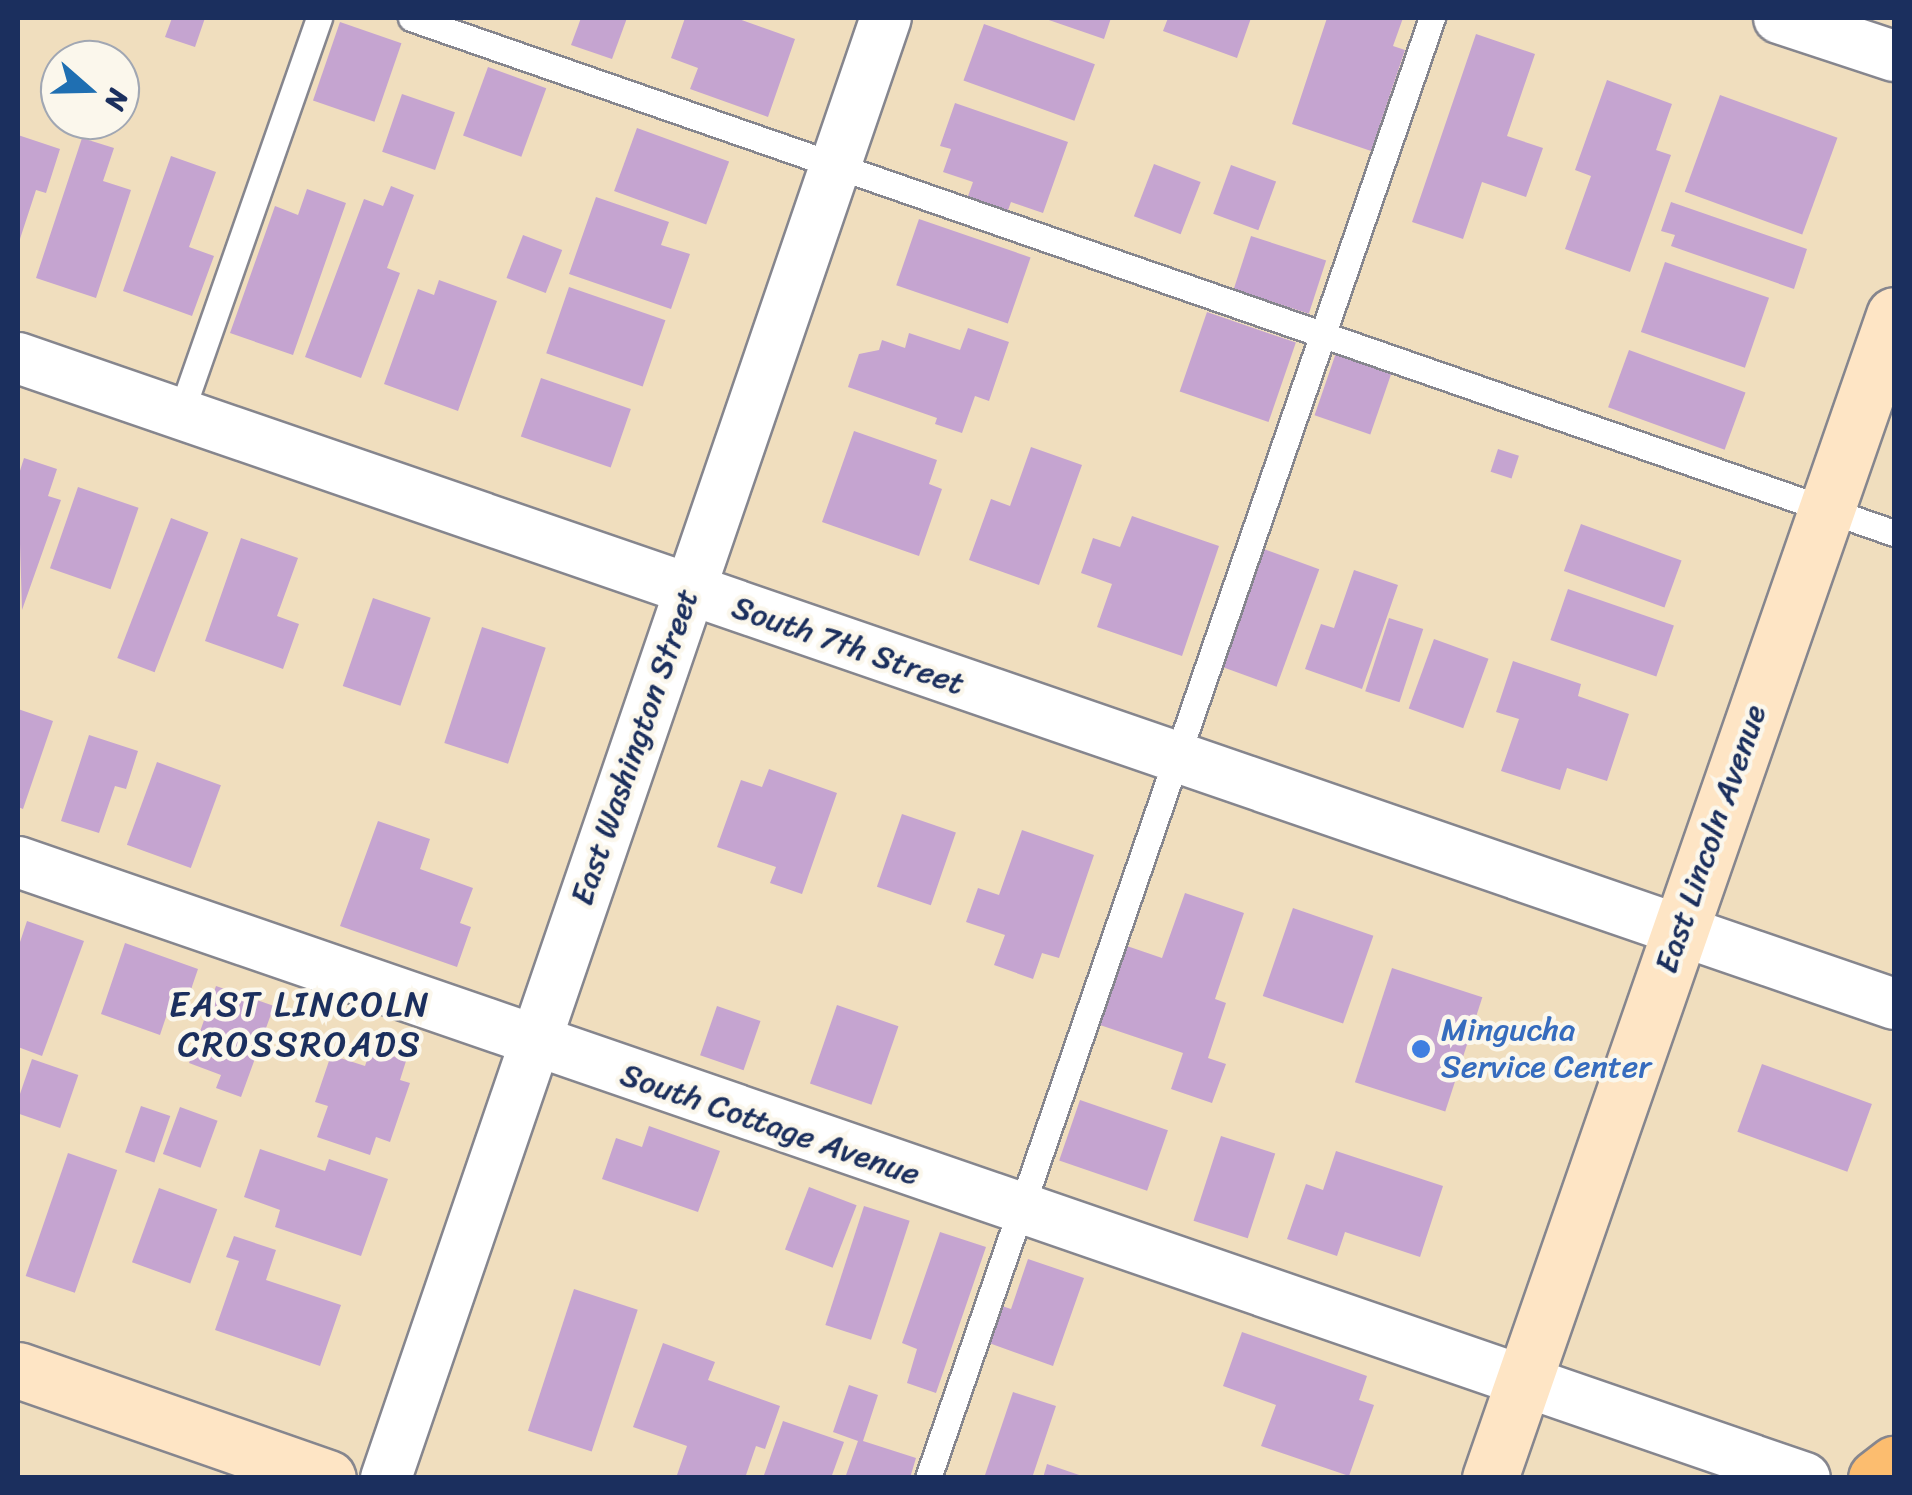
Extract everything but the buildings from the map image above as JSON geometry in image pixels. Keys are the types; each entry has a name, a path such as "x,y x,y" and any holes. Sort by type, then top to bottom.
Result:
{"highway":[{"path":"1876,1478 1894,1464"}],"main road":[{"name":"East Lincoln Avenue","path":"1490,1478 1894,315"},
{"path":"18,1370 328,1478"}],"street":[{"name":"East Washington Street","path":"386,1478 886,18"},
{"path":"1779,18 1894,56"},
{"name":"South 7th Street","path":"18,358 1894,1004"},
{"name":"South Cottage Avenue","path":"19,868 1804,1478"}],"lane":[{"path":"180,415 319,18"},
{"path":"412,18 1894,533"},
{"path":"928,1478 1432,18"}],"place":[{"name":"Mingucha Service Center","path":"1421,1049"}],"district":[{"name":"EAST LINCOLN CROSSROADS","path":"300,1024"}]}
